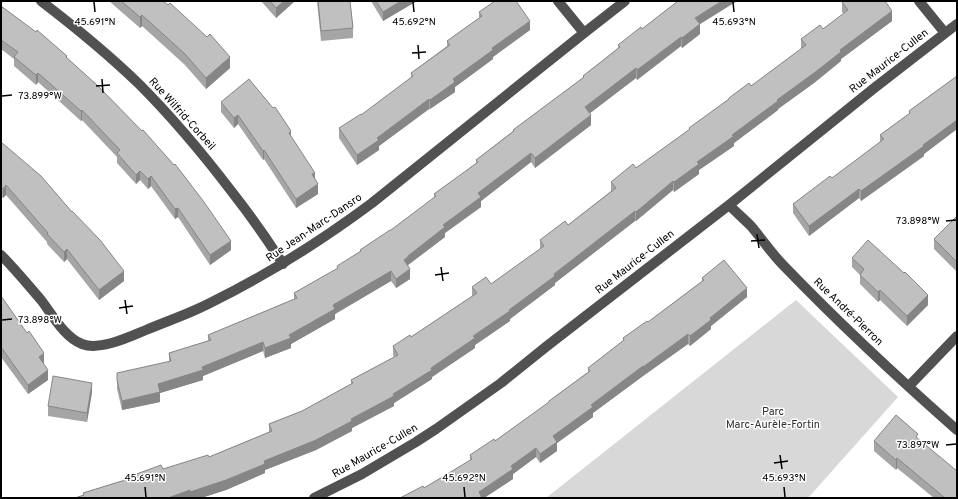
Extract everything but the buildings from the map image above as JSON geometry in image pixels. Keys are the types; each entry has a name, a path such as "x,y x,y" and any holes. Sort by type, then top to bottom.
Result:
{"street":[{"name":"Rue Wilfrid-Corbeil","path":"41,1 100,48 138,83 169,115 194,143 221,178 283,264"},
{"path":"558,1 584,33"},
{"name":"Rue Jean-Marc-Dansro","path":"1,255 26,282 69,335 86,345 104,344 118,340 193,311 244,286 283,264 333,231 372,203 625,1"},
{"path":"920,1 945,33"},
{"name":"Rue Maurice-Cullen","path":"314,498 362,474 416,442 501,383 957,24"},
{"name":"Rue André-Pierron","path":"729,205 750,226 783,265 865,346 957,430"},
{"path":"909,386 957,336"}],"green space":[{"name":"Parc Marc-Aurèle-Fortin","path":"796,300 898,397 808,498 546,498"}]}
